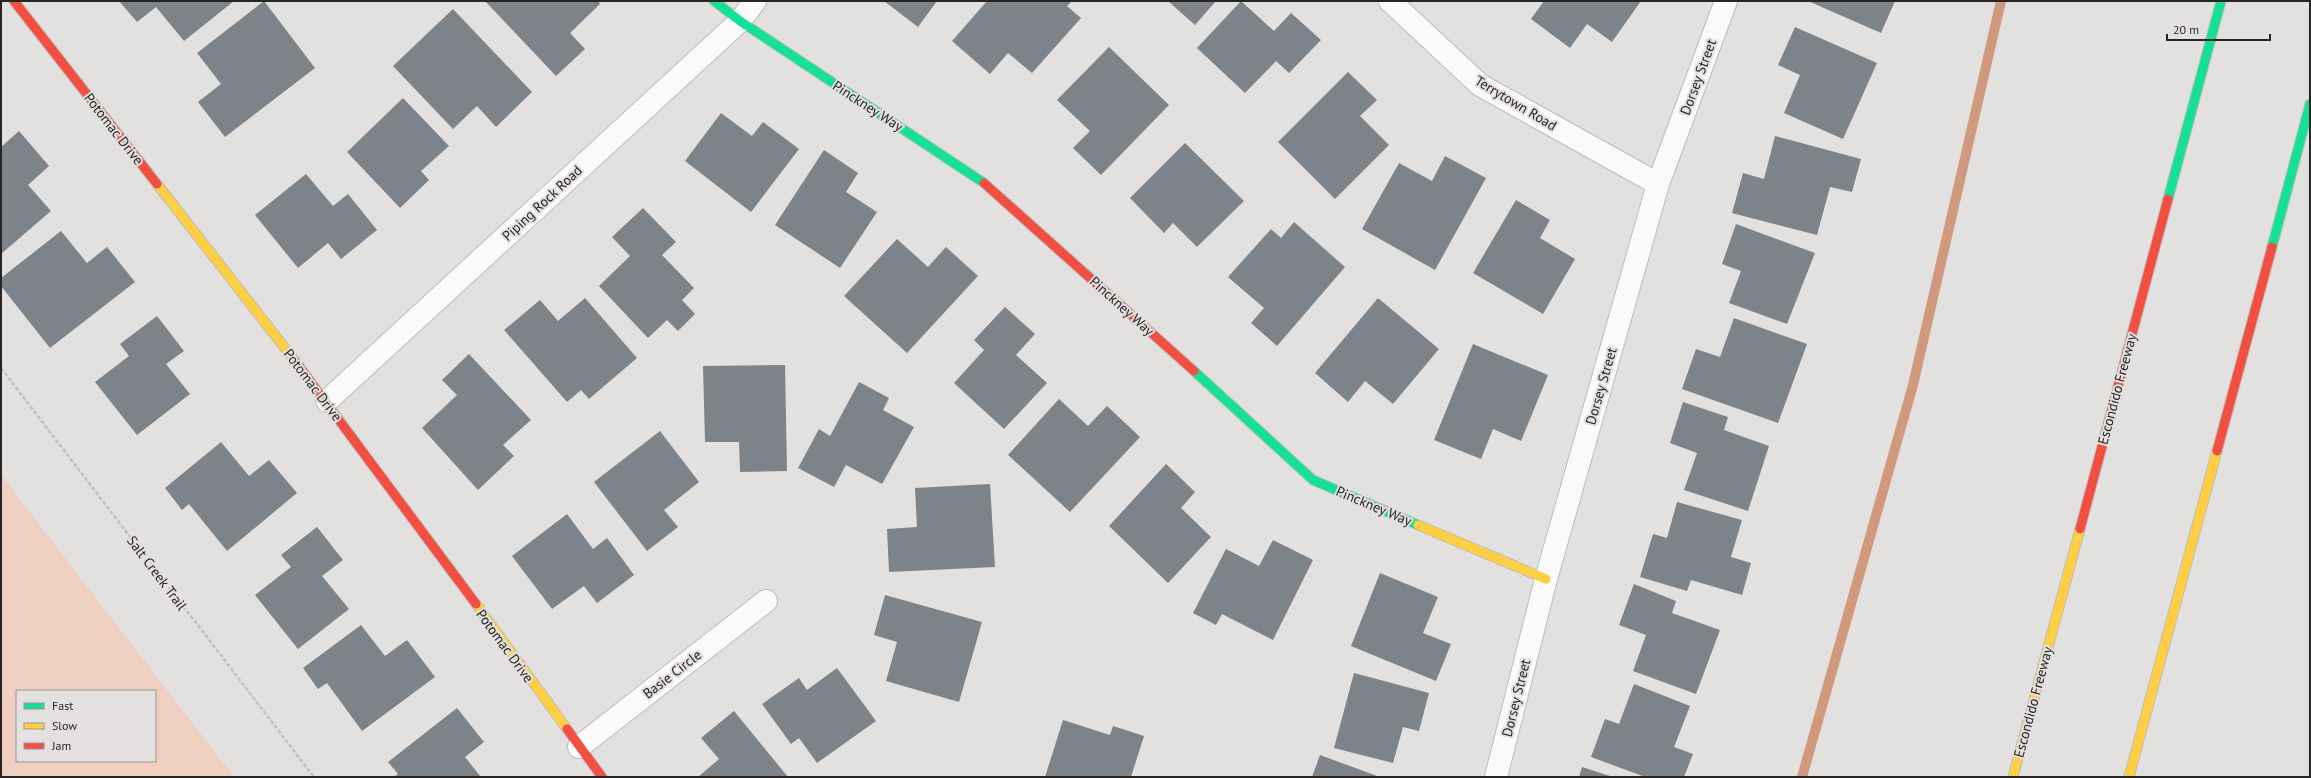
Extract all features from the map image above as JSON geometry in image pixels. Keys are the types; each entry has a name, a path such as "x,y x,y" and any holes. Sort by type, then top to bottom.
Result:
{"main road":[{"name":"Potomac Drive","path":"14,1 327,401 602,777"},
{"name":"Pinckney Way","path":"714,1 740,21 991,187 1314,480 1546,580"},
{"name":"Escondido Freeway","path":"2013,777 2221,1"},
{"path":"2129,777 2310,104"}],"street":[{"name":"Piping Rock Road","path":"327,401 740,21 755,1"},
{"name":"Terrytown Road","path":"1390,1 1480,85 1658,184"},
{"name":"Dorsey Street","path":"1496,777 1546,580 1658,184 1726,1"},
{"name":"Basie Circle","path":"579,747 766,601"}],"path":[{"name":"Salt Creek Trail","path":"1,368 314,777"}],"shaded area":[{"path":"1,475 234,777 1,777"}],"building":[{"path":"119,1 234,1 184,41 156,7 137,22"},
{"path":"264,1 315,68 225,137 198,102 221,84 197,53"},
{"path":"485,1 598,1 600,4 570,33 585,49 556,76"},
{"path":"884,1 937,1 918,27"},
{"path":"987,1 1072,1 1067,6 1081,18 1032,73 1008,53 990,74 952,41"},
{"path":"1168,1 1216,1 1195,25"},
{"path":"1241,1 1274,31 1291,13 1321,40 1289,73 1276,61 1245,93 1197,48"},
{"path":"1544,1 1641,1 1612,42 1587,24 1570,48 1531,19"},
{"path":"1808,1 1895,1 1881,33"},
{"path":"453,9 532,92 496,127 477,106 453,129 393,66"},
{"path":"1795,27 1877,63 1843,139 1784,113 1800,75 1778,65"},
{"path":"1109,47 1169,105 1101,175 1073,148 1090,131 1057,100"},
{"path":"1348,72 1377,100 1360,116 1389,145 1335,199 1278,142"},
{"path":"403,98 449,146 421,171 429,180 400,208 347,152"},
{"path":"721,113 752,136 763,122 799,149 751,212 685,161"},
{"path":"19,131 49,166 28,185 51,211 1,254 1,147"},
{"path":"1775,136 1861,159 1852,192 1830,187 1817,235 1732,213 1743,173 1764,179"},
{"path":"1185,143 1244,201 1197,247 1173,223 1164,233 1130,198"},
{"path":"824,150 858,173 846,192 877,212 840,268 775,225"},
{"path":"1445,156 1486,178 1435,270 1362,229 1399,163 1432,181"},
{"path":"306,174 333,206 348,194 377,230 341,259 328,243 298,268 255,215"},
{"path":"1516,200 1550,220 1540,238 1575,259 1543,314 1473,273"},
{"path":"643,208 676,242 662,255 694,288 682,300 695,314 678,331 667,320 648,338 599,286 630,256 612,237"},
{"path":"1294,222 1345,267 1277,346 1251,323 1264,308 1228,277 1271,229 1281,238"},
{"path":"1736,224 1815,253 1787,324 1729,303 1741,271 1722,264"},
{"path":"61,231 87,263 107,247 135,282 50,348 1,286 1,278"},
{"path":"897,239 928,267 946,247 978,276 907,353 844,296"},
{"path":"585,298 637,358 589,399 581,390 567,402 504,330 540,300 558,321"},
{"path":"1378,298 1439,349 1393,404 1365,381 1348,402 1315,373"},
{"path":"1005,307 1035,334 1016,355 1047,383 1004,429 954,383 984,350 974,340"},
{"path":"157,316 184,351 166,364 190,394 137,435 95,382 129,356 120,344"},
{"path":"1734,318 1807,344 1778,423 1682,389 1696,349 1720,357"},
{"path":"1473,344 1548,375 1521,441 1493,429 1481,459 1434,440"},
{"path":"469,354 531,420 503,445 514,456 478,490 422,428 457,395 442,380"},
{"path":"785,365 787,471 740,472 739,442 705,442 703,366"},
{"path":"859,382 889,398 883,410 914,427 882,484 846,465 834,487 798,468 819,429 830,436"},
{"path":"1059,399 1088,426 1107,406 1140,437 1070,512 1008,455"},
{"path":"1683,402 1728,417 1724,430 1769,446 1748,511 1684,490 1697,453 1670,443"},
{"path":"660,431 699,482 664,510 678,527 647,551 594,482"},
{"path":"221,442 249,476 269,460 297,493 227,551 189,504 182,510 165,488"},
{"path":"1166,464 1195,492 1181,508 1211,537 1168,583 1109,526"},
{"path":"990,484 995,567 889,572 887,529 917,527 915,488"},
{"path":"1677,502 1742,520 1731,557 1751,563 1742,595 1691,580 1687,591 1640,577 1653,534 1667,538"},
{"path":"567,514 593,549 607,538 634,575 597,603 584,586 552,609 512,556"},
{"path":"317,527 343,560 322,576 349,609 298,649 255,595 291,567 281,555"},
{"path":"1273,540 1313,560 1273,640 1222,614 1216,625 1193,613 1226,549 1259,566"},
{"path":"1380,573 1438,597 1423,633 1451,644 1436,681 1351,646"},
{"path":"1634,584 1676,601 1672,613 1720,630 1696,694 1633,671 1646,635 1619,625"},
{"path":"885,595 982,622 959,702 886,681 897,642 874,635"},
{"path":"361,625 385,656 407,640 435,677 362,731 327,683 318,689 303,668"},
{"path":"837,668 876,721 817,763 799,738 791,744 762,704 799,678 807,690"},
{"path":"1354,673 1429,693 1419,731 1403,727 1393,763 1334,748"},
{"path":"1634,684 1690,706 1674,747 1693,754 1684,777 1645,777 1591,757 1605,719 1619,724"},
{"path":"457,708 484,742 465,757 481,777 394,777 398,774 388,762"},
{"path":"734,711 788,777 698,777 719,759 701,738"},
{"path":"1063,720 1110,735 1113,726 1144,736 1131,777 1045,777"},
{"path":"1320,755 1380,777 1312,777"},
{"path":"1582,767 1613,777 1579,777"}],"waterway":[{"path":"1802,777 1913,385 2001,1"}],"traffic: fast":[{"path":"714,1 740,21 984,183"},
{"path":"2168,199 2221,1"},
{"path":"2272,247 2310,104"},
{"path":"1194,371 1313,480 1418,525"}],"traffic: slow":[{"path":"157,184 295,361"},
{"path":"2129,777 2217,451"},
{"path":"1418,525 1546,579"},
{"path":"2013,777 2080,529"},
{"path":"476,604 567,729"}],"traffic: jam":[{"path":"14,1 157,184"},
{"path":"984,183 1194,371"},
{"path":"2080,529 2168,199"},
{"path":"2217,451 2272,247"},
{"path":"295,361 476,604"},
{"path":"567,729 602,777"}]}
